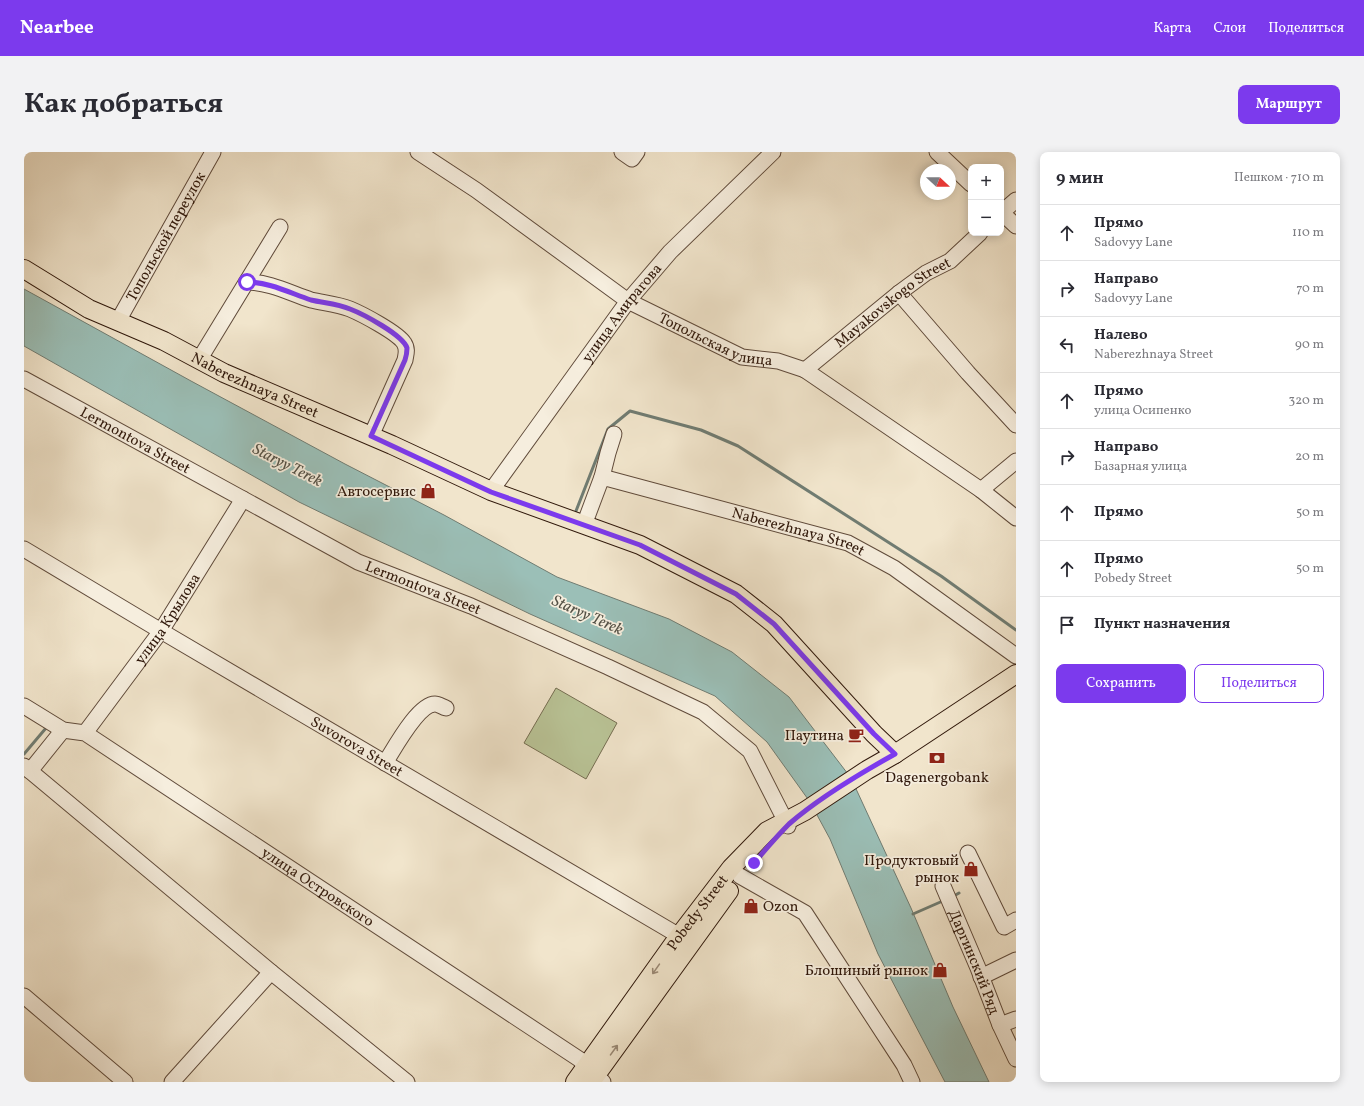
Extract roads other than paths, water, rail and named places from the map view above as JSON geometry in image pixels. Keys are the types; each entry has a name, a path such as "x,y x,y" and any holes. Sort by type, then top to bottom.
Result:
{"main road":[{"name":"Naberezhnaya Street","path":"24,269 89,309 164,341 224,373 371,436 491,492 640,545 736,594 774,624 874,734 895,754"},
{"name":"Pobedy Street","path":"685,939 787,824 867,770 895,754 1016,674"},
{"name":"Pobedy Street","path":"575,1082 594,1076 731,868 767,831 787,824"}],"street":[{"name":"Топольской переулок","path":"118,321 213,152"},
{"name":"Топольская улица","path":"418,152 476,190 628,301 742,357 778,361 805,370 981,490 1016,518"},
{"path":"622,152 632,159 637,152"},
{"name":"улица Амирагова","path":"491,492 628,301 670,252 772,152"},
{"path":"937,152 968,181"},
{"path":"1004,210 1016,200"},
{"path":"1004,216 1016,226"},
{"path":"199,360 280,227"},
{"name":"Mayakovskogo Street","path":"805,370 926,272 950,261 977,236"},
{"path":"247,282 258,282 312,300 350,309 379,324 403,342 407,350 405,360 371,436"},
{"path":"899,293 968,373 1016,425"},
{"name":"Lermontova Street","path":"24,379 358,562 471,606 703,712 750,751 787,824"},
{"path":"584,525 602,477 614,434"},
{"path":"981,490 1016,461"},
{"name":"Naberezhnaya Street","path":"602,477 848,543 894,568 1016,656"},
{"name":"улица Крылова","path":"85,733 161,631 243,499"},
{"name":"Suvorova Street","path":"24,549 685,939"},
{"path":"385,763 416,716 421,711 427,706 436,704 446,708"},
{"name":"улица Островского","path":"24,706 62,730 85,733 594,1076"},
{"path":"62,730 27,769 271,972 407,1082"},
{"path":"968,853 1004,927 1016,920"},
{"path":"740,876 805,913 904,1066 912,1082"},
{"name":"Даргинский Ряд","path":"943,886 1016,1059"},
{"path":"981,977 1016,960"},
{"path":"172,1082 271,972"},
{"path":"24,996 125,1082"},
{"path":"1000,1024 1016,1018"}],"water":[{"name":"Staryy Terek","path":"24,289 191,381 345,464 444,515 557,577 669,619 732,652 789,697 851,778 911,908 953,1007 989,1082 945,1082 878,954 830,839 810,802 767,742 715,696 530,614 299,502 24,346"}],"waterway":[{"path":"576,511 608,429 630,411 701,430 738,446 941,576 1016,630"},
{"path":"24,754 46,728 44,726"},
{"path":"952,897 959,893"},
{"path":"913,914 945,900"}],"place":[{"name":"Автосервис","path":"428,491"},
{"name":"Паутина","path":"856,735"},
{"name":"Dagenergobank","path":"937,758"},
{"name":"Продуктовый рынок","path":"971,869"},
{"name":"Ozon","path":"751,906"},
{"name":"Блошиный рынок","path":"940,970"}]}
